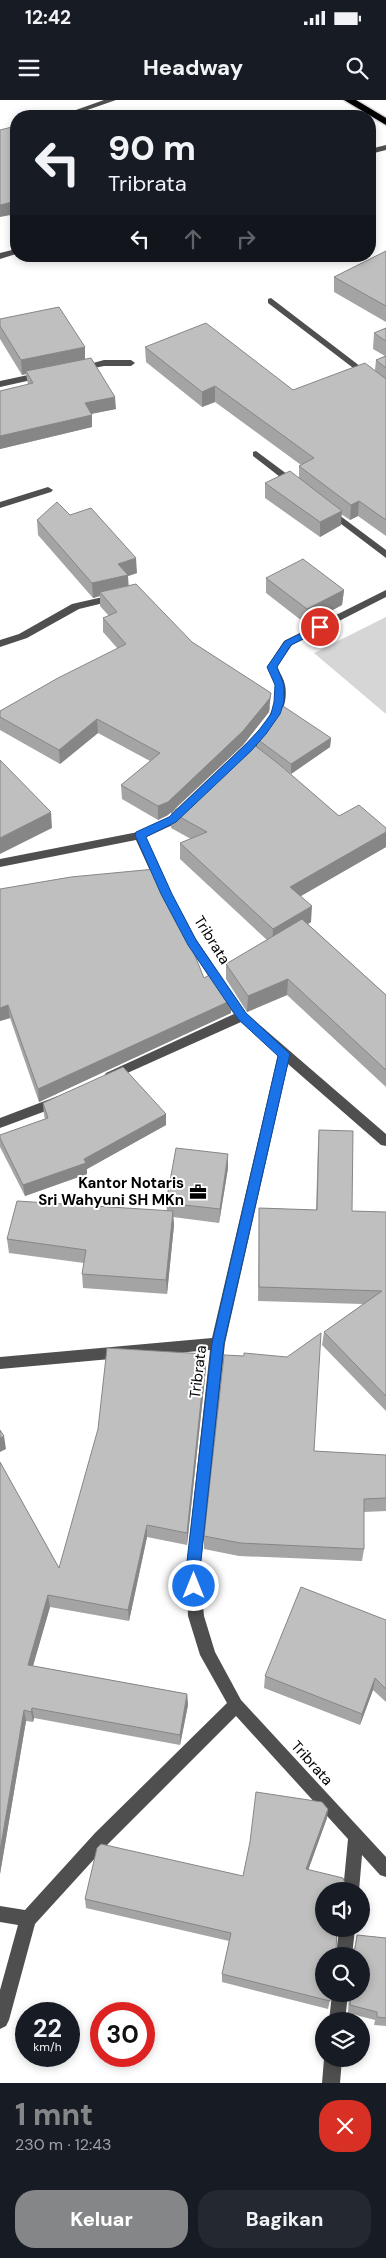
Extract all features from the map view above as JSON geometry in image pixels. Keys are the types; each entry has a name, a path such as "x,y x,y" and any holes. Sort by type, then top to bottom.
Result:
{"highway":[{"path":"349,100 366,110"}],"street":[{"path":"81,110 112,100"},
{"path":"271,301 386,390"},
{"path":"66,371 104,363 130,363"},
{"path":"0,384 47,374"},
{"path":"256,454 307,493"},
{"path":"0,505 48,490"},
{"path":"322,505 386,555"},
{"path":"234,762 252,752 276,714 280,685 272,667 288,643 386,593"},
{"path":"0,644 23,636 76,606 127,595"},
{"path":"0,863 140,835 173,820 193,800"},
{"name":"Tribrata","path":"140,835 166,894 192,942 242,1016 284,1054 218,1343 193,1570 196,1616 206,1647 236,1705 386,1869"},
{"path":"96,1083 242,1016"},
{"path":"284,1054 386,1141"},
{"path":"0,1123 70,1095"},
{"path":"0,1363 218,1343"},
{"path":"0,2020 28,1918 101,1839 236,1705"},
{"path":"352,1882 356,1836"},
{"path":"0,1914 28,1918"},
{"path":"331,2083 332,2067"}],"shaded area":[{"path":"386,617 386,714 314,653"}],"building":[{"path":"10,128 10,202 0,205 0,130"},
{"path":"386,251 386,306 334,277 364,262 376,262 376,256"},
{"path":"59,307 85,347 21,360 0,326 0,319"},
{"path":"206,323 293,390 365,363 386,379 386,520 359,501 351,505 299,466 314,458 215,386 202,392 145,347"},
{"path":"386,328 386,341 374,333"},
{"path":"386,356 386,368 376,360"},
{"path":"91,358 115,397 85,403 92,415 0,436 0,391 33,383 26,371"},
{"path":"290,471 342,511 320,522 265,483"},
{"path":"57,502 70,515 91,508 136,558 118,564 128,575 92,583 37,520"},
{"path":"303,559 344,590 307,609 266,578"},
{"path":"136,584 192,642 271,693 270,698 243,731 168,802 158,806 121,785 160,753 97,719 59,750 0,717 0,711 58,678 126,644 103,618 117,612 100,592"},
{"path":"283,706 331,738 291,764 257,739"},
{"path":"249,741 339,816 359,805 386,828 386,832 290,887 312,906 273,929 180,843 207,832 171,812 178,808"},
{"path":"0,760 51,812 0,838"},
{"path":"155,869 183,926 204,978 213,973 232,1000 38,1089 8,1005 0,1008 0,889 71,877"},
{"path":"302,919 386,995 386,1070 288,979 248,996 226,964"},
{"path":"123,1067 166,1114 84,1159 86,1163 23,1185 0,1135 48,1118 43,1103"},
{"path":"319,1130 353,1131 352,1211 386,1212 386,1396 324,1332 382,1291 259,1287 259,1208 317,1210"},
{"name":"Kantor Notaris Sri Wahyuni SH MKn","path":"176,1148 228,1154 220,1209 166,1203"},
{"path":"17,1201 173,1211 166,1280 82,1274 86,1250 7,1239"},
{"path":"321,1333 314,1451 386,1455 386,1498 364,1499 364,1549 240,1543 204,1536 224,1355 244,1356 244,1353 287,1357"},
{"path":"107,1348 206,1354 187,1533 147,1525 128,1610 48,1595 28,1665 187,1694 180,1735 32,1708 31,1712 24,1710 0,1851 0,1462 59,1568 98,1429"},
{"path":"0,1430 4,1436 0,1438"},
{"path":"301,1587 386,1620 386,1689 375,1678 362,1714 265,1676"},
{"path":"256,1792 322,1802 328,1809 306,1869 343,1878 344,1882 315,1882 315,1937 337,1937 336,1947 315,1947 315,1997 222,1974 231,1933 85,1899 97,1848 101,1844 243,1876 250,1842"},
{"path":"357,1937 386,1938 386,2018 377,2017 377,2012 350,2005 350,2002 370,2002 370,1947 355,1947"}],"place":[{"name":"Kantor Notaris Sri Wahyuni SH MKn","path":"198,1192"}],"route":[{"path":"194,1586 193,1570 218,1343 284,1054 242,1016 192,942 166,894 140,835 173,820 248,749 263,732 276,714 279,702 280,685 272,667 288,643 320,627"}]}
